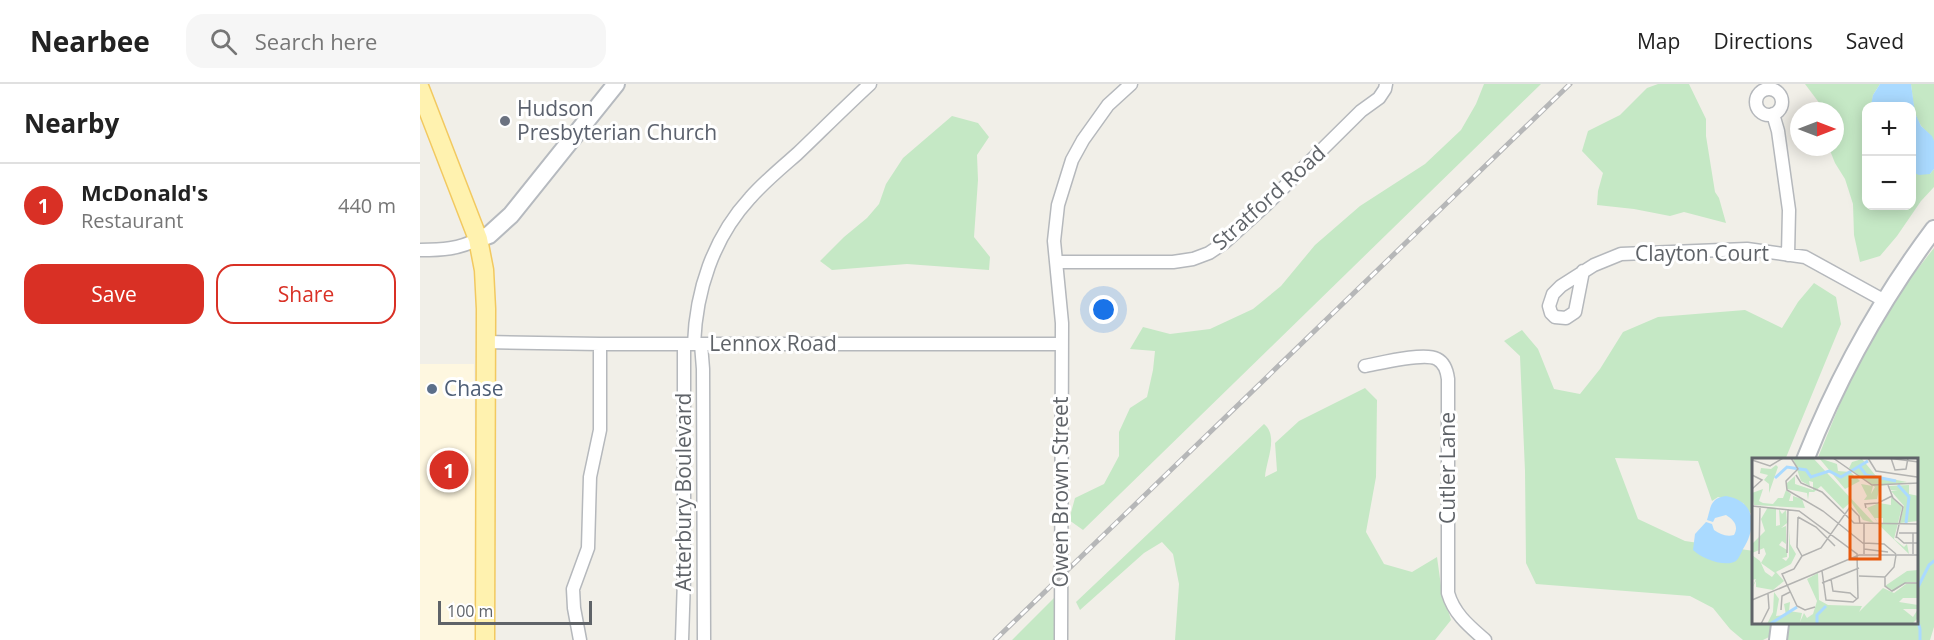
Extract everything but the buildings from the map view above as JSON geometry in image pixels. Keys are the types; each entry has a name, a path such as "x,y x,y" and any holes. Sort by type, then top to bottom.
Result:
{"main road":[{"path":"420,89 478,239 484,270 485,640"}],"street":[{"path":"420,250 447,250 462,247 489,235 511,215 616,84"},
{"name":"Atterbury Boulevard","path":"682,640 693,344 703,282 711,259 731,222 757,190 870,84"},
{"name":"Owen Brown Street","path":"1061,640 1061,306 1054,241 1058,205 1072,160 1097,118 1131,84"},
{"name":"Stratford Road","path":"1056,261 1173,262 1193,259 1209,253 1224,243 1266,205 1361,111 1379,98 1386,84"},
{"path":"1773,114 1778,131 1789,210 1788,255"},
{"path":"1806,458 1845,369 1872,319 1934,229"},
{"name":"Clayton Court","path":"1583,271 1621,254 1747,249 1805,257 1885,301"},
{"name":"Lennox Road","path":"485,342 1061,344"},
{"path":"580,640 573,589 588,548 590,477 600,430 600,344"},
{"name":"Atterbury Boulevard","path":"693,344 703,369 704,640"},
{"name":"Cutler Lane","path":"1365,366 1424,357 1435,358 1444,365 1448,380 1448,593 1460,617 1485,640"},
{"path":"1778,640 1780,625"}],"shaded area":[{"path":"420,364 474,364 477,640 420,640"}],"green space":[{"path":"1484,84 1541,84 1083,530 1069,520 1075,498 1104,484 1119,456 1119,432 1130,408 1147,397 1155,351 1130,349 1143,327 1170,334 1210,329 1253,309 1281,286 1315,245 1360,206 1425,164 1461,130"},
{"path":"1658,84 1689,84 1706,119 1706,136 1715,192 1726,223 1684,212 1670,216 1597,205 1603,173 1582,151 1588,131 1620,115 1647,88"},
{"path":"1805,84 1880,84 1873,95 1872,102 1862,102 1862,210 1915,210 1880,256 1860,262 1854,235 1853,204 1845,179 1832,156 1844,156 1844,102 1818,102"},
{"path":"1911,84 1934,84 1934,141 1918,120 1916,102 1914,102"},
{"path":"952,116 978,123 989,137 977,155 978,180 974,237 990,257 989,270 907,264 832,270 820,261 879,204 886,184 903,158"},
{"path":"1934,169 1934,187 1916,208 1916,172 1930,174"},
{"path":"1934,248 1934,627 1930,640 1788,640 1788,625 1919,625 1919,458 1818,458 1864,345"},
{"path":"1814,283 1836,297 1841,324 1786,458 1752,458 1752,512 1743,503 1718,497 1712,501 1698,461 1615,458 1638,519 1685,541 1752,551 1752,625 1773,625 1773,635 1763,640 1743,640 1730,629 1713,608 1690,596 1536,584 1526,563 1520,356 1504,341 1522,330 1538,349 1554,389 1580,394 1600,369 1623,332 1658,317 1745,310 1782,328 1798,302"},
{"path":"1365,388 1377,400 1376,477 1366,532 1384,564 1412,572 1437,557 1441,586 1451,620 1435,640 1175,640 1179,584 1173,554 1162,542 1144,553 1080,610 1076,602 1264,424 1271,435 1265,477 1277,471 1275,443 1299,421"},
{"path":"1057,595 1056,640 1012,640"}],"water":[{"path":"1880,84 1911,84 1913,102 1872,102"},
{"path":"1916,115 1921,126 1934,141 1934,169 1930,174 1916,174"},
{"path":"1726,496 1743,503 1751,516 1752,524 1748,541 1736,561 1720,563 1707,559 1693,550 1695,534 1706,522 1712,524 1714,530 1721,534 1734,535 1735,524 1726,515 1715,518 1713,522 1707,520 1714,501"}],"waterway":[{"path":"1919,585 1929,565 1934,561"},
{"path":"1919,625 1920,640"}],"railway":[{"path":"995,640 1570,84"}],"place":[{"name":"Hudson Presbyterian Church","path":"505,121"},
{"name":"Chase","path":"432,389"},
{"name":"McDonald's","path":"449,470"}]}
